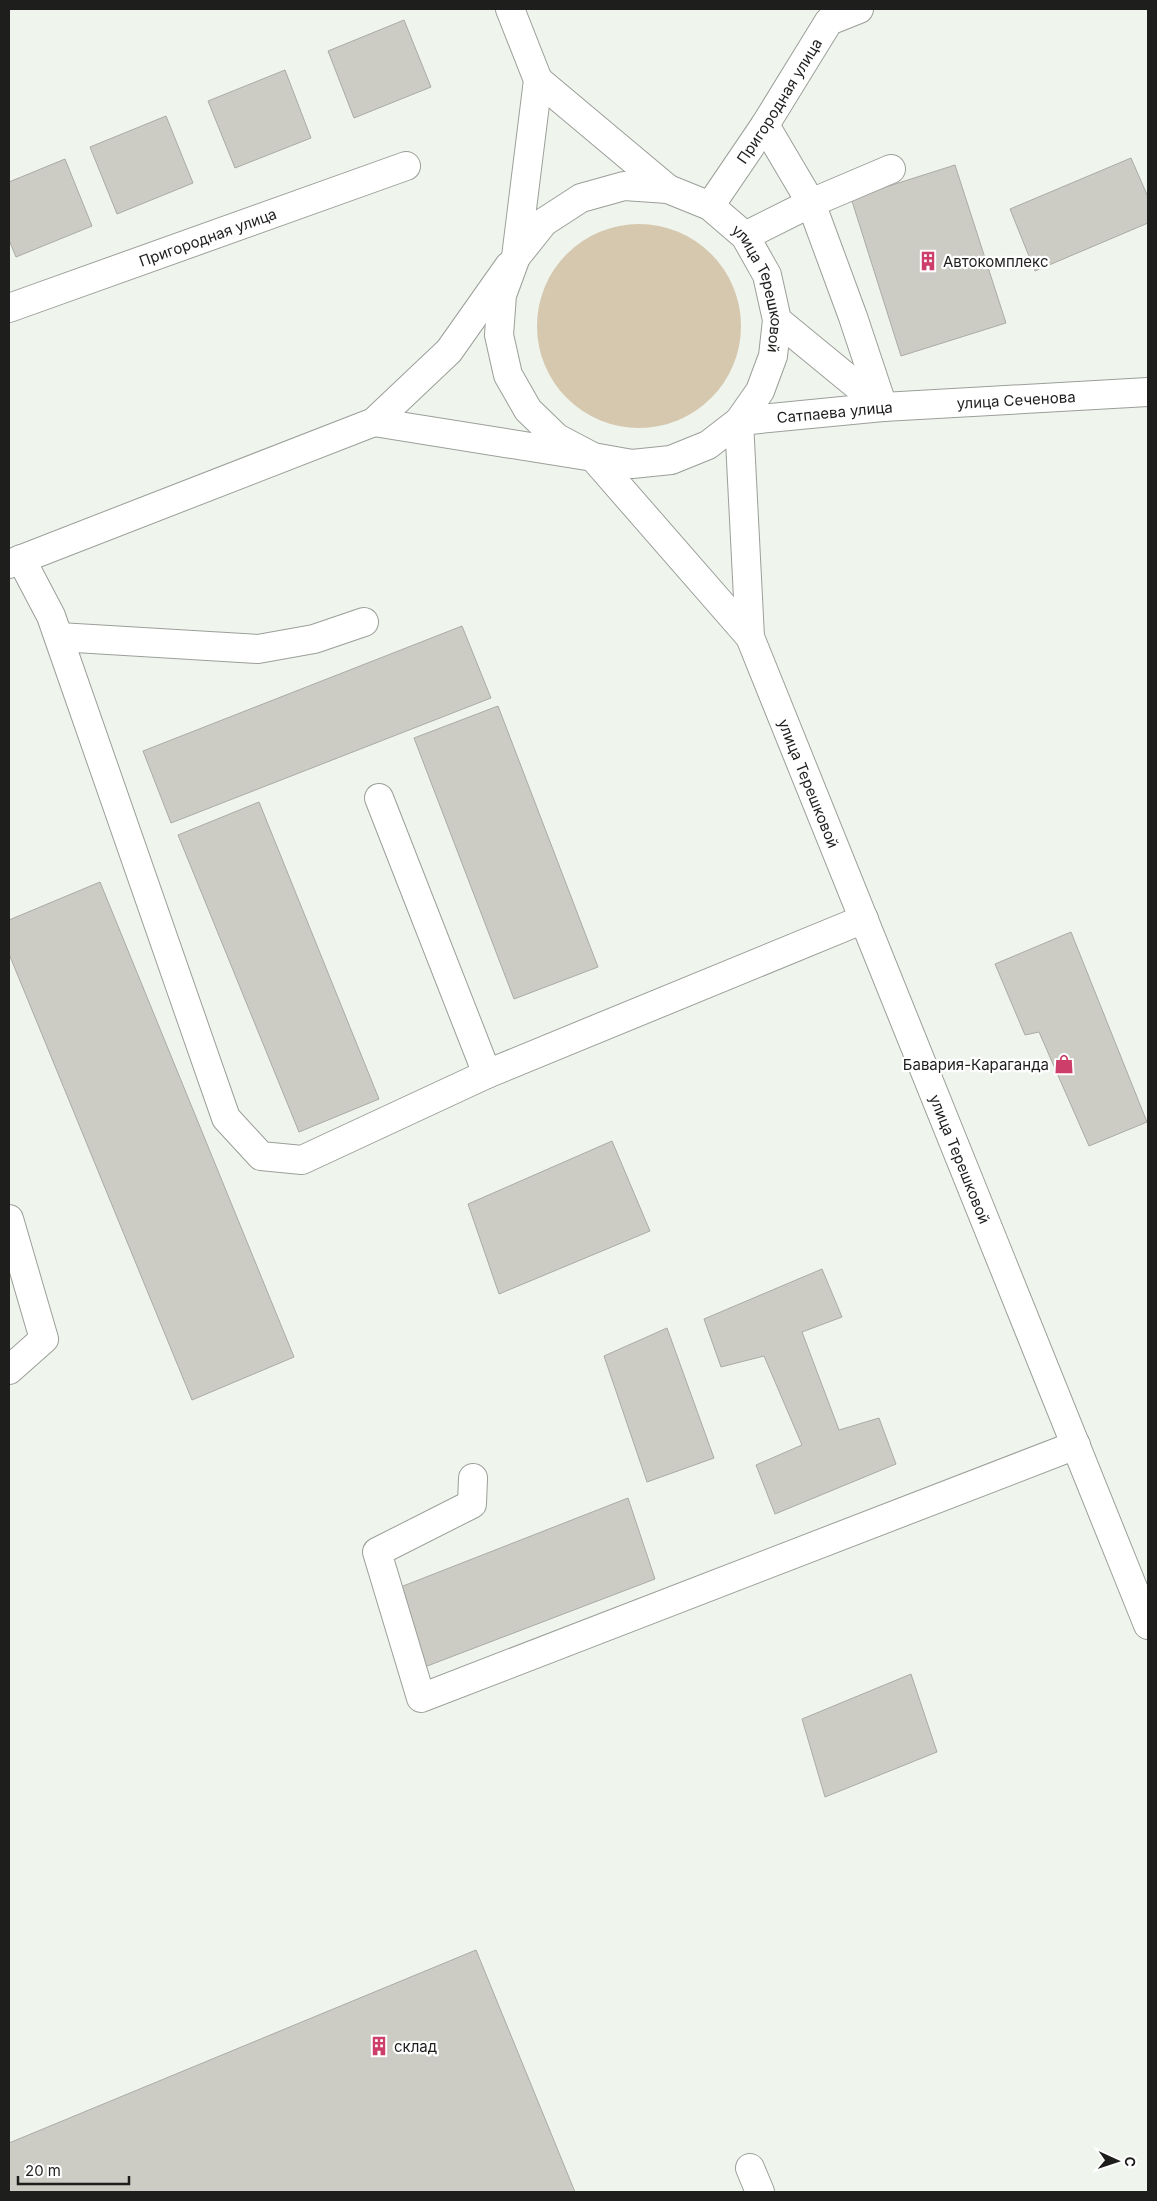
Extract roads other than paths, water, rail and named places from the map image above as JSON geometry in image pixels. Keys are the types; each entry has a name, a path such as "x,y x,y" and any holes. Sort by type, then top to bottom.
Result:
{"main road":[{"name":"улица Терешковой","path":"510,9 538,80 668,189 710,206 745,236 768,275 777,320 773,356 760,390 739,420 708,445 671,460 632,464 593,457 557,438 528,410 508,375 499,335 502,295 516,257 538,80"},
{"name":"Пригородная улица","path":"710,206 766,126 829,21 859,9"},
{"path":"766,126 811,203 854,317 883,406"},
{"name":"Пригородная улица","path":"9,308 406,166"},
{"path":"745,236 811,203 892,169"},
{"name":"улица Терешковой","path":"516,257 544,222 581,198 624,186 668,189"},
{"path":"516,257 449,352 374,422 15,562 51,616 59,637 226,1118 261,1156 302,1160 487,1074 864,919"},
{"name":"Сатпаева улица","path":"777,320 883,406"},
{"name":"улица Сеченова","path":"883,406 1148,392"},
{"name":"Сатпаева улица","path":"739,420 883,406"},
{"name":"улица Терешковой","path":"739,420 750,638"},
{"path":"374,422 593,457"},
{"name":"улица Терешковой","path":"593,457 750,638 1148,1625"},
{"path":"59,637 258,649 314,639 364,622"},
{"path":"379,798 487,1074"},
{"path":"9,1219 44,1339 9,1370"},
{"path":"473,1478 472,1504 377,1552 422,1698 1076,1445"}],"place":[{"name":"Автокомплекс","path":"928,261"},
{"name":"Бавария-Караганда","path":"1064,1064"},
{"name":"склад","path":"379,2046"}]}
